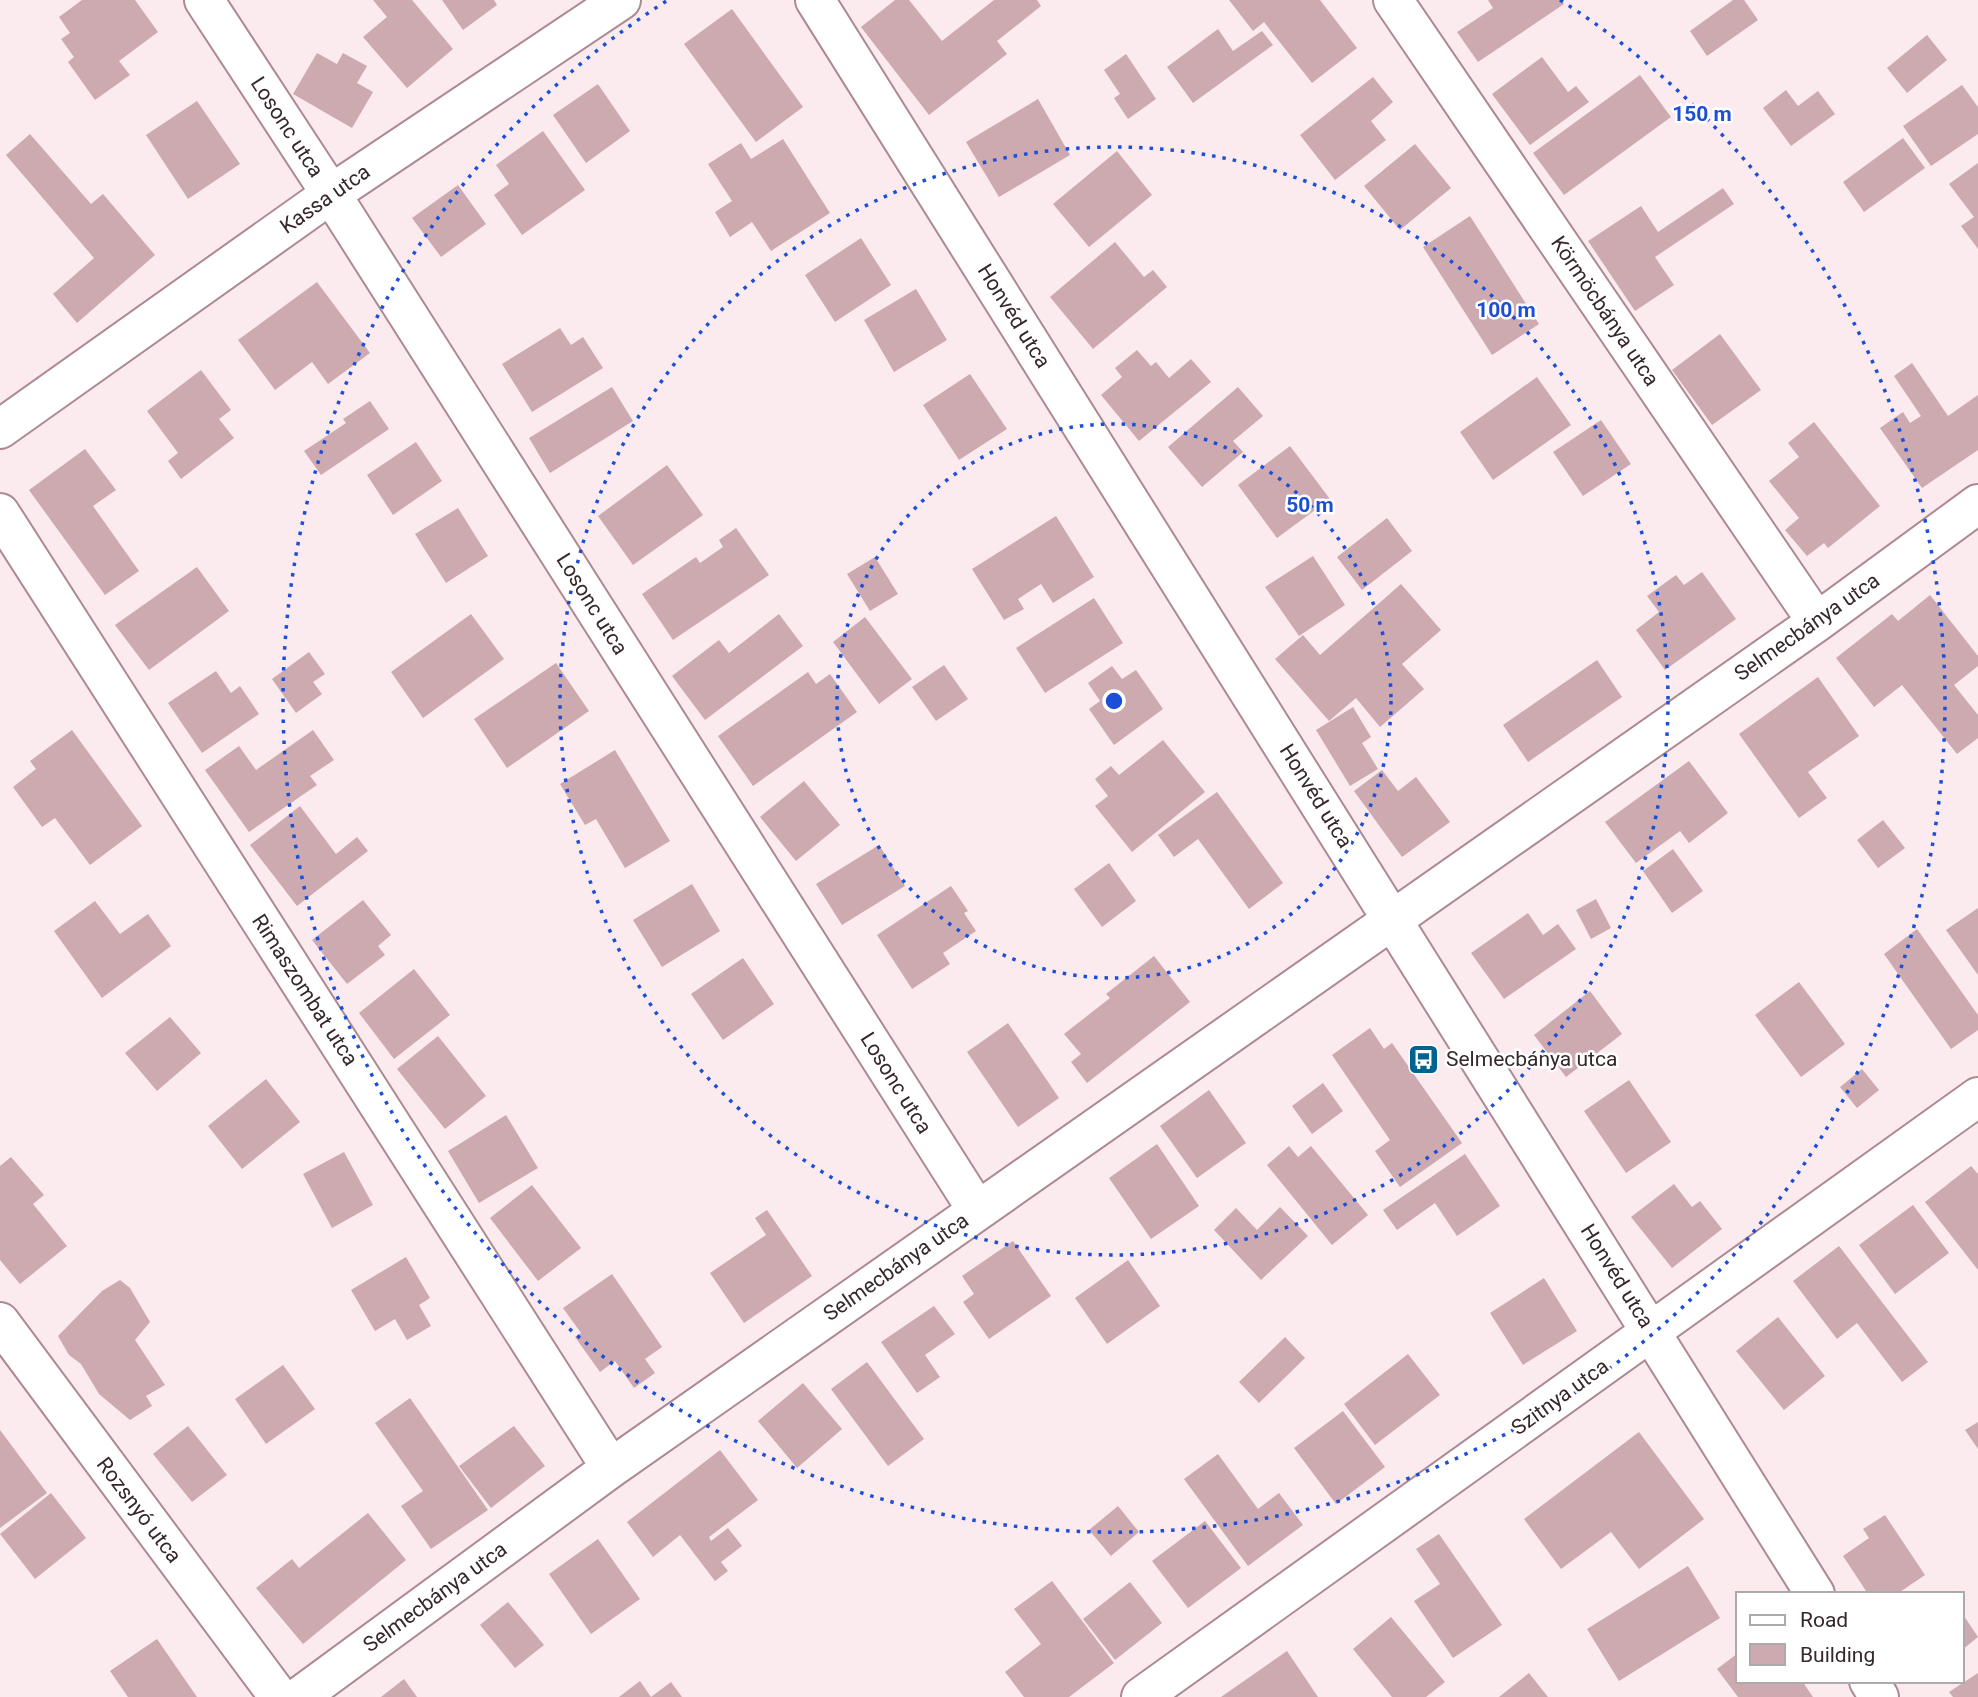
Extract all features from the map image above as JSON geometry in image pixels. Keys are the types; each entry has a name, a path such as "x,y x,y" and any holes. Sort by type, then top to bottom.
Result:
{"street":[{"name":"Losonc utca","path":"204,0 331,194 977,1210"},
{"name":"Kassa utca","path":"0,429 331,194 621,0"},
{"name":"Honvéd utca","path":"815,0 1393,917 1814,1592"},
{"name":"Körmöcbánya utca","path":"1393,0 1817,622"},
{"name":"Selmecbánya utca","path":"299,1697 611,1468 1817,622 1978,504"},
{"name":"Rimaszombat utca","path":"0,513 611,1468"},
{"name":"Szitnya utca","path":"1141,1697 1978,1097"},
{"name":"Rozsnyó utca","path":"0,1322 279,1697"}],"building":[{"path":"82,0 135,0 158,32 119,61 130,75 95,100 68,62 74,57 61,39 70,33 59,17"},
{"path":"373,0 412,0 453,49 407,88 363,37 387,17"},
{"path":"442,0 494,0 497,5 463,30"},
{"path":"895,0 909,0 942,41 994,0 1037,0 1041,6 997,41 1007,54 929,115 861,27"},
{"path":"1229,0 1320,0 1357,48 1312,83 1264,22 1253,31"},
{"path":"1488,0 1561,0 1564,4 1478,62 1457,32 1493,8"},
{"path":"1733,0 1744,0 1758,20 1707,56 1690,31"},
{"path":"732,9 803,107 756,142 684,44"},
{"path":"1218,29 1233,51 1262,31 1273,45 1193,103 1167,67"},
{"path":"1927,35 1947,60 1907,93 1887,68"},
{"path":"317,53 337,64 343,53 367,66 357,83 373,92 352,128 293,94"},
{"path":"1126,54 1156,99 1128,119 1114,98 1120,94 1104,70"},
{"path":"1542,57 1568,92 1576,86 1589,102 1530,145 1492,94"},
{"path":"1640,75 1671,117 1564,195 1533,153"},
{"path":"1373,77 1393,102 1371,121 1386,140 1335,180 1300,135"},
{"path":"598,84 630,131 586,163 553,115"},
{"path":"1962,85 1978,107 1978,134 1931,166 1903,126"},
{"path":"1786,90 1798,106 1818,91 1835,114 1791,146 1763,108"},
{"path":"1038,99 1070,155 999,197 966,142"},
{"path":"197,101 240,164 188,199 146,135"},
{"path":"543,131 585,190 522,235 494,195 509,184 496,165"},
{"path":"30,134 91,204 103,194 155,255 77,323 53,294 94,258 6,155"},
{"path":"1903,138 1925,168 1864,212 1843,182"},
{"path":"783,139 830,213 771,251 752,222 730,237 715,212 732,201 708,164 741,143 751,159"},
{"path":"1415,144 1451,188 1400,230 1364,186"},
{"path":"1117,151 1152,195 1089,247 1053,204"},
{"path":"1978,163 1978,249 1961,226 1974,217 1949,184"},
{"path":"458,185 486,224 441,257 412,218"},
{"path":"1723,188 1734,204 1655,257 1674,285 1635,311 1588,241 1641,206 1658,232"},
{"path":"1470,216 1539,324 1492,355 1423,247"},
{"path":"861,238 891,285 835,322 805,275"},
{"path":"1115,242 1144,277 1153,270 1167,287 1093,349 1050,297"},
{"path":"317,282 370,353 328,384 312,362 275,390 238,340"},
{"path":"916,289 947,340 894,372 864,320"},
{"path":"560,328 571,345 583,337 603,368 532,412 502,364"},
{"path":"1720,334 1761,390 1712,425 1672,370"},
{"path":"1137,350 1151,366 1156,362 1169,378 1191,359 1211,382 1139,441 1101,395 1122,377 1115,368"},
{"path":"1912,363 1948,416 1978,395 1978,450 1922,488 1880,428 1903,412 1910,423 1921,416 1894,376"},
{"path":"201,370 231,410 219,419 234,438 181,479 168,461 178,453 147,411"},
{"path":"970,374 1007,429 959,460 923,405"},
{"path":"1537,377 1571,425 1493,480 1460,432"},
{"path":"612,387 633,421 550,473 529,438"},
{"path":"1238,387 1263,416 1233,441 1243,452 1202,487 1168,447"},
{"path":"370,401 389,429 321,475 304,451 346,423 343,419"},
{"path":"1601,420 1631,464 1583,496 1553,452"},
{"path":"1814,422 1880,506 1828,548 1824,543 1807,556 1785,530 1799,518 1769,481 1799,457 1788,443"},
{"path":"416,442 442,481 393,515 367,475"},
{"path":"1290,446 1330,499 1277,538 1238,485"},
{"path":"85,449 116,490 93,506 139,571 105,595 29,490"},
{"path":"667,465 703,515 633,565 598,516"},
{"path":"458,508 488,556 446,583 415,534"},
{"path":"1056,516 1094,577 1053,603 1041,584 1018,599 1024,609 1004,620 972,569"},
{"path":"1387,518 1412,551 1362,590 1337,557"},
{"path":"736,528 769,575 673,640 642,594 696,557 700,563 723,547 719,540"},
{"path":"1313,556 1345,605 1299,636 1265,587"},
{"path":"875,557 898,594 870,611 847,574"},
{"path":"197,567 229,611 149,670 115,625"},
{"path":"1702,572 1736,619 1665,670 1636,630 1659,612 1647,596 1676,575 1684,585"},
{"path":"1401,584 1441,630 1402,664 1424,689 1380,727 1356,698 1329,721 1275,659 1303,635 1320,655"},
{"path":"1930,595 1978,656 1978,666 1954,685 1978,715 1978,738 1957,754 1902,685 1874,707 1836,658 1892,614 1898,621"},
{"path":"1094,598 1123,643 1045,693 1016,648"},
{"path":"471,614 504,659 423,718 391,672"},
{"path":"779,614 803,646 705,720 672,676 719,640 729,653"},
{"path":"865,617 912,679 879,704 833,642"},
{"path":"309,652 325,674 313,682 322,694 296,713 272,679"},
{"path":"1597,660 1622,697 1528,762 1503,725"},
{"path":"556,663 589,711 507,768 474,719"},
{"path":"944,665 968,699 936,721 912,687"},
{"path":"1112,666 1122,679 1136,670 1163,709 1114,745 1089,709 1100,701 1088,683"},
{"path":"216,671 231,693 240,686 259,714 202,753 168,703"},
{"path":"808,672 816,684 830,674 857,712 753,786 718,736"},
{"path":"1818,677 1859,736 1808,772 1827,798 1799,818 1739,734"},
{"path":"1353,707 1371,737 1362,743 1378,769 1350,786 1316,730"},
{"path":"72,730 142,826 90,865 55,818 42,827 13,787 36,769 30,761"},
{"path":"313,730 334,760 310,776 317,785 249,832 205,770 239,746 256,770"},
{"path":"1163,740 1205,792 1132,852 1095,806 1108,796 1095,779 1111,766 1119,775"},
{"path":"615,750 670,841 625,868 596,819 585,825 560,784"},
{"path":"1689,761 1728,813 1689,843 1680,831 1636,863 1605,822"},
{"path":"1382,770 1398,791 1416,777 1450,822 1402,857 1354,791"},
{"path":"804,781 840,825 796,861 760,817"},
{"path":"1217,792 1283,883 1249,909 1198,839 1174,857 1158,835"},
{"path":"300,806 336,854 357,837 368,851 297,906 250,845"},
{"path":"1883,820 1905,848 1878,868 1857,840"},
{"path":"879,845 905,886 842,925 816,884"},
{"path":"1673,849 1703,891 1672,913 1643,871"},
{"path":"1109,863 1136,901 1102,927 1074,889"},
{"path":"692,884 720,931 662,967 633,920"},
{"path":"951,886 968,911 964,913 976,931 943,953 950,964 912,989 877,935"},
{"path":"1596,899 1611,928 1591,939 1576,910"},
{"path":"363,900 391,935 378,946 385,955 347,984 312,940"},
{"path":"95,901 120,934 148,914 171,946 102,998 54,931"},
{"path":"1978,908 1978,975 1946,930"},
{"path":"1528,913 1543,935 1558,924 1576,949 1504,999 1471,953"},
{"path":"1917,929 1978,1015 1978,1030 1951,1049 1884,954"},
{"path":"1154,956 1190,1002 1087,1083 1071,1062 1081,1054 1064,1034 1110,998 1106,994"},
{"path":"743,958 774,1004 723,1040 691,994"},
{"path":"414,969 450,1015 394,1059 359,1013"},
{"path":"1799,982 1845,1044 1801,1077 1755,1015"},
{"path":"1590,991 1622,1034 1566,1077 1534,1035"},
{"path":"170,1017 201,1053 157,1091 125,1053"},
{"path":"1008,1023 1059,1098 1018,1127 967,1052"},
{"path":"1370,1028 1384,1049 1392,1043 1462,1143 1400,1187 1375,1151 1390,1140 1332,1055"},
{"path":"438,1036 486,1096 445,1129 397,1069"},
{"path":"1862,1069 1879,1090 1857,1108 1840,1087"},
{"path":"266,1079 300,1122 242,1169 208,1126"},
{"path":"1629,1080 1671,1142 1626,1173 1584,1111"},
{"path":"1323,1083 1343,1111 1312,1134 1292,1106"},
{"path":"1209,1090 1246,1143 1197,1178 1160,1126"},
{"path":"506,1115 538,1168 479,1203 448,1151"},
{"path":"1157,1144 1199,1206 1151,1239 1109,1178"},
{"path":"1289,1146 1298,1157 1311,1146 1368,1215 1332,1245 1267,1165"},
{"path":"344,1152 373,1205 332,1228 303,1174"},
{"path":"1465,1154 1500,1206 1457,1236 1435,1203 1397,1230 1383,1210"},
{"path":"11,1157 44,1195 33,1204 67,1246 20,1284 0,1260 0,1166"},
{"path":"1971,1166 1978,1174 1978,1270 1925,1202"},
{"path":"1674,1184 1692,1207 1700,1201 1722,1229 1672,1268 1631,1217"},
{"path":"532,1185 581,1248 538,1281 490,1218"},
{"path":"1913,1205 1949,1253 1895,1294 1859,1245"},
{"path":"1280,1207 1308,1236 1261,1280 1214,1230 1236,1208 1257,1230"},
{"path":"767,1210 812,1276 744,1323 710,1273 766,1235 755,1218"},
{"path":"1013,1241 1051,1296 989,1339 963,1302 974,1294 962,1276"},
{"path":"1839,1246 1928,1362 1902,1382 1857,1323 1837,1339 1793,1281"},
{"path":"406,1257 430,1298 419,1305 431,1326 407,1340 395,1319 375,1331 351,1290"},
{"path":"1128,1260 1160,1306 1107,1344 1075,1298"},
{"path":"612,1274 662,1347 645,1359 655,1373 634,1388 615,1361 600,1372 575,1337 581,1333 563,1308"},
{"path":"1544,1278 1577,1331 1523,1365 1490,1313"},
{"path":"120,1280 130,1288 150,1322 135,1340 165,1385 146,1396 152,1406 130,1420 99,1394 81,1364 69,1355 58,1336 102,1291"},
{"path":"934,1306 955,1334 925,1355 940,1377 917,1393 881,1342"},
{"path":"1778,1317 1825,1376 1784,1410 1736,1351"},
{"path":"1285,1337 1305,1358 1259,1403 1239,1382"},
{"path":"1408,1354 1440,1395 1375,1445 1344,1404"},
{"path":"867,1362 924,1439 888,1466 831,1389"},
{"path":"283,1365 315,1409 266,1444 235,1399"},
{"path":"803,1383 842,1429 797,1468 758,1421"},
{"path":"410,1398 488,1510 431,1549 401,1506 423,1491 375,1423"},
{"path":"1343,1411 1385,1467 1336,1504 1294,1448"},
{"path":"1978,1422 1978,1449 1965,1430"},
{"path":"188,1426 227,1475 192,1502 153,1454"},
{"path":"514,1426 545,1466 491,1508 459,1466"},
{"path":"0,1430 47,1493 0,1528"},
{"path":"1639,1432 1704,1519 1639,1569 1611,1532 1561,1569 1524,1519"},
{"path":"720,1450 758,1500 709,1537 711,1541 728,1528 742,1546 721,1562 728,1571 715,1581 680,1535 653,1557 627,1522"},
{"path":"1218,1454 1258,1509 1279,1493 1303,1525 1248,1566 1184,1479"},
{"path":"51,1493 86,1538 35,1579 0,1534"},
{"path":"1118,1506 1139,1532 1111,1556 1089,1530"},
{"path":"368,1513 406,1560 303,1644 256,1588 292,1559 299,1568"},
{"path":"1885,1515 1925,1575 1900,1592 1867,1592 1843,1556 1869,1538 1863,1529"},
{"path":"1205,1521 1241,1568 1188,1608 1152,1561"},
{"path":"1439,1534 1502,1625 1453,1658 1414,1601 1440,1584 1416,1549"},
{"path":"598,1539 640,1599 591,1634 549,1574"},
{"path":"1688,1566 1720,1618 1619,1681 1587,1629"},
{"path":"1052,1581 1114,1663 1069,1697 1024,1697 1005,1672 1041,1644 1014,1609"},
{"path":"1130,1582 1162,1623 1115,1660 1083,1619"},
{"path":"508,1602 544,1645 515,1668 480,1625"},
{"path":"1964,1616 1978,1637 1964,1648"},
{"path":"1391,1617 1445,1682 1426,1697 1392,1697 1353,1649"},
{"path":"157,1639 197,1697 128,1697 110,1671"},
{"path":"1287,1651 1318,1697 1221,1697"},
{"path":"1736,1655 1736,1683 1803,1683 1813,1697 1738,1697 1717,1669"},
{"path":"1529,1673 1548,1697 1499,1697"},
{"path":"1978,1673 1978,1697 1953,1697 1949,1692"},
{"path":"404,1679 417,1697 381,1697"},
{"path":"640,1681 651,1697 619,1697"},
{"path":"671,1682 682,1697 651,1697"}],"place":[{"name":"Selmecbánya utca","path":"1423,1059"}]}
